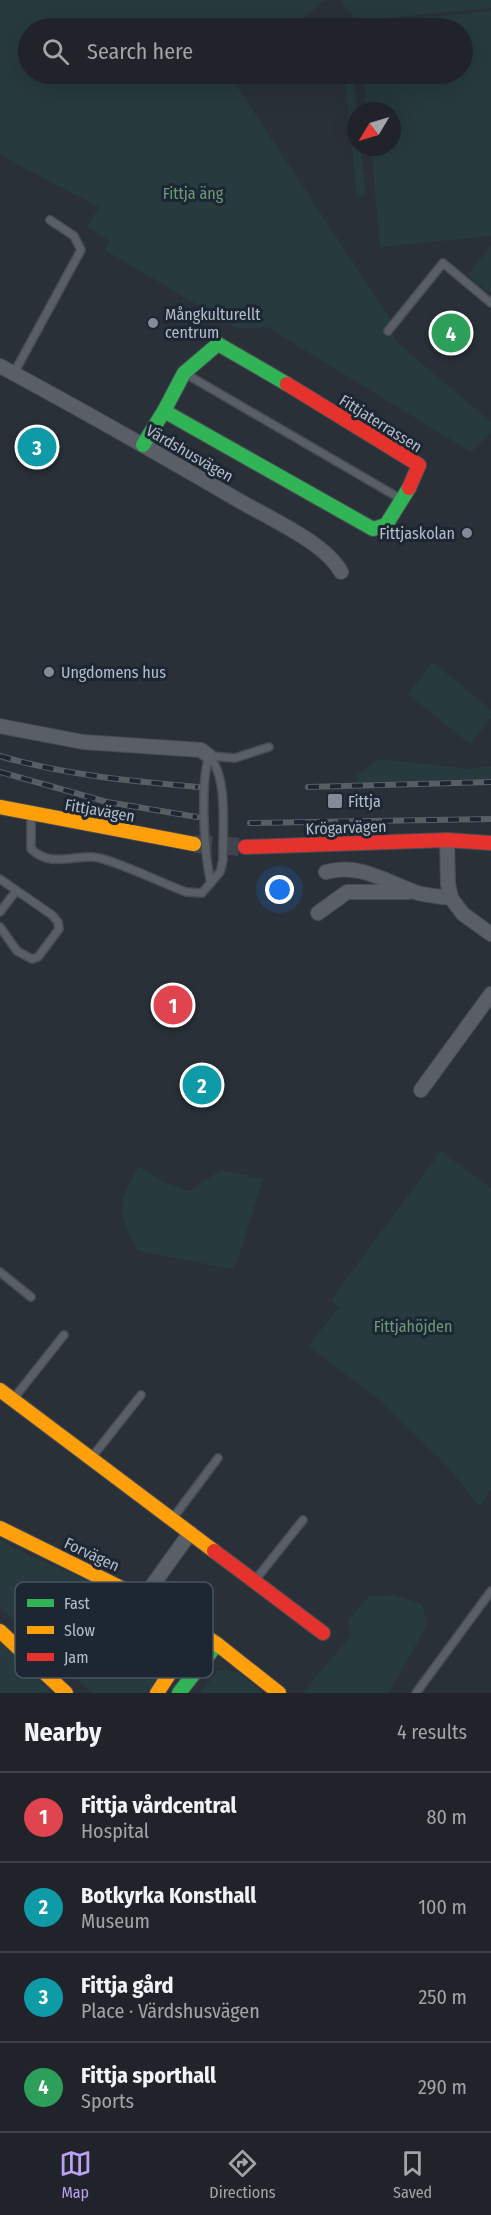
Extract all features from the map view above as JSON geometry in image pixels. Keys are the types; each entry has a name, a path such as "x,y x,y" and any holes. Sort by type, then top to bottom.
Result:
{"street":[{"name":"Fittjaterrassen","path":"143,445 184,373 218,344 415,460 419,465 416,477 386,525 373,529 164,411"},
{"name":"Värdshusvägen","path":"0,366 143,445 296,534 335,560 341,572"},
{"path":"0,726 83,742 201,750 209,756"},
{"name":"Fittjavägen","path":"0,807 195,844"},
{"path":"447,840 448,885 451,898 463,914 491,934"},
{"name":"Krögarvägen","path":"246,847 447,840 491,843"},
{"path":"326,872 339,869 362,870 416,892"},
{"path":"318,913 347,892 416,892 451,898"},
{"path":"421,1090 491,994"},
{"path":"0,1390 323,1633"},
{"name":"Forvägen","path":"0,1528 113,1582"},
{"path":"155,1582 190,1533"},
{"path":"0,1631 15,1645"},
{"name":"Forvägen","path":"213,1641 279,1693"},
{"path":"213,1649 217,1644"},
{"path":"50,1678 66,1693"},
{"path":"157,1693 167,1678"},
{"path":"179,1693 191,1678"}],"lane":[{"path":"14,373 81,250 75,236 50,220"},
{"path":"388,331 443,263 491,303"},
{"path":"184,373 401,500"},
{"path":"209,756 235,758 268,747"},
{"path":"31,813 31,849 40,858 54,860 94,857 186,892 202,893 220,872 223,850 221,778 216,764 209,756"},
{"path":"209,756 204,772 205,857 211,883"},
{"path":"0,879 52,915 58,922 59,929 38,957 32,959 16,951 0,927"},
{"path":"0,912 16,891"},
{"path":"0,1272 31,1297"},
{"path":"13,1400 64,1335"},
{"path":"90,1459 141,1395"},
{"path":"172,1520 218,1458"},
{"path":"254,1581 303,1520"},
{"path":"416,1693 491,1591"}],"green space":[{"name":"Fittja äng","path":"0,0 325,0 303,18 18,18 18,84 235,84 390,318 394,340 491,422 491,432 471,452 267,327 238,329 105,250 110,241 87,227 99,207 14,163 0,153"},
{"path":"344,0 491,0 491,8 388,18 354,18 341,2"},
{"path":"491,11 491,236 380,247 372,156 401,156 401,102 366,102 364,84 473,84 473,18 419,18"},
{"path":"345,84 354,84 356,102 347,102"},
{"path":"353,156 362,156 366,195 357,196"},
{"path":"491,246 491,294 467,275"},
{"path":"433,662 491,710 491,718 470,744 408,694"},
{"path":"378,759 471,769 491,766 491,779 358,783 356,776"},
{"name":"Fittjahöjden","path":"441,1151 491,1188 491,1490 479,1506 446,1465 382,1402 308,1346 339,1307 331,1300"},
{"path":"139,1166 165,1183 189,1191 221,1170 263,1179 237,1263 232,1269 138,1251 126,1227 122,1208 126,1190"},
{"path":"0,1540 92,1582 15,1582 15,1621 0,1607"},
{"path":"394,1595 422,1604 427,1625 389,1693 302,1693 351,1636 348,1620 369,1596"},
{"path":"0,1642 15,1657 15,1678 37,1678 50,1693 0,1693"},
{"path":"218,1670 238,1672 263,1693 200,1693"},
{"path":"76,1678 159,1678 149,1693 92,1693"}],"tunnel":[{"path":"194,844 245,847"}],"railway":[{"path":"0,756 73,773 198,787"},
{"path":"0,772 107,802 197,817"},
{"path":"308,787 491,782"},
{"path":"250,823 491,819"}],"traffic: fast":[{"path":"164,411 184,373 218,344 287,384"},
{"path":"143,445 164,411 373,529 386,525 409,488"},
{"path":"213,1649 217,1644"},
{"path":"179,1693 191,1678"}],"traffic: slow":[{"path":"0,807 194,844"},
{"path":"0,1390 214,1551"},
{"path":"0,1528 109,1582"},
{"path":"0,1631 15,1645"},
{"path":"213,1641 279,1693"},
{"path":"50,1678 66,1693"},
{"path":"157,1693 167,1678"}],"traffic: jam":[{"path":"287,384 419,465 409,488"},
{"path":"245,847 447,840 491,843"},
{"path":"214,1551 323,1633"}],"place":[{"name":"Mångkulturellt centrum","path":"153,323"},
{"name":"Fittja sporthall","path":"451,333"},
{"name":"Fittja gård","path":"37,447"},
{"name":"Fittjaskolan","path":"467,533"},
{"name":"Ungdomens hus","path":"49,672"},
{"name":"Fittja","path":"335,801"},
{"name":"Fittja vårdcentral","path":"173,1005"},
{"name":"Botkyrka Konsthall","path":"202,1085"}]}
